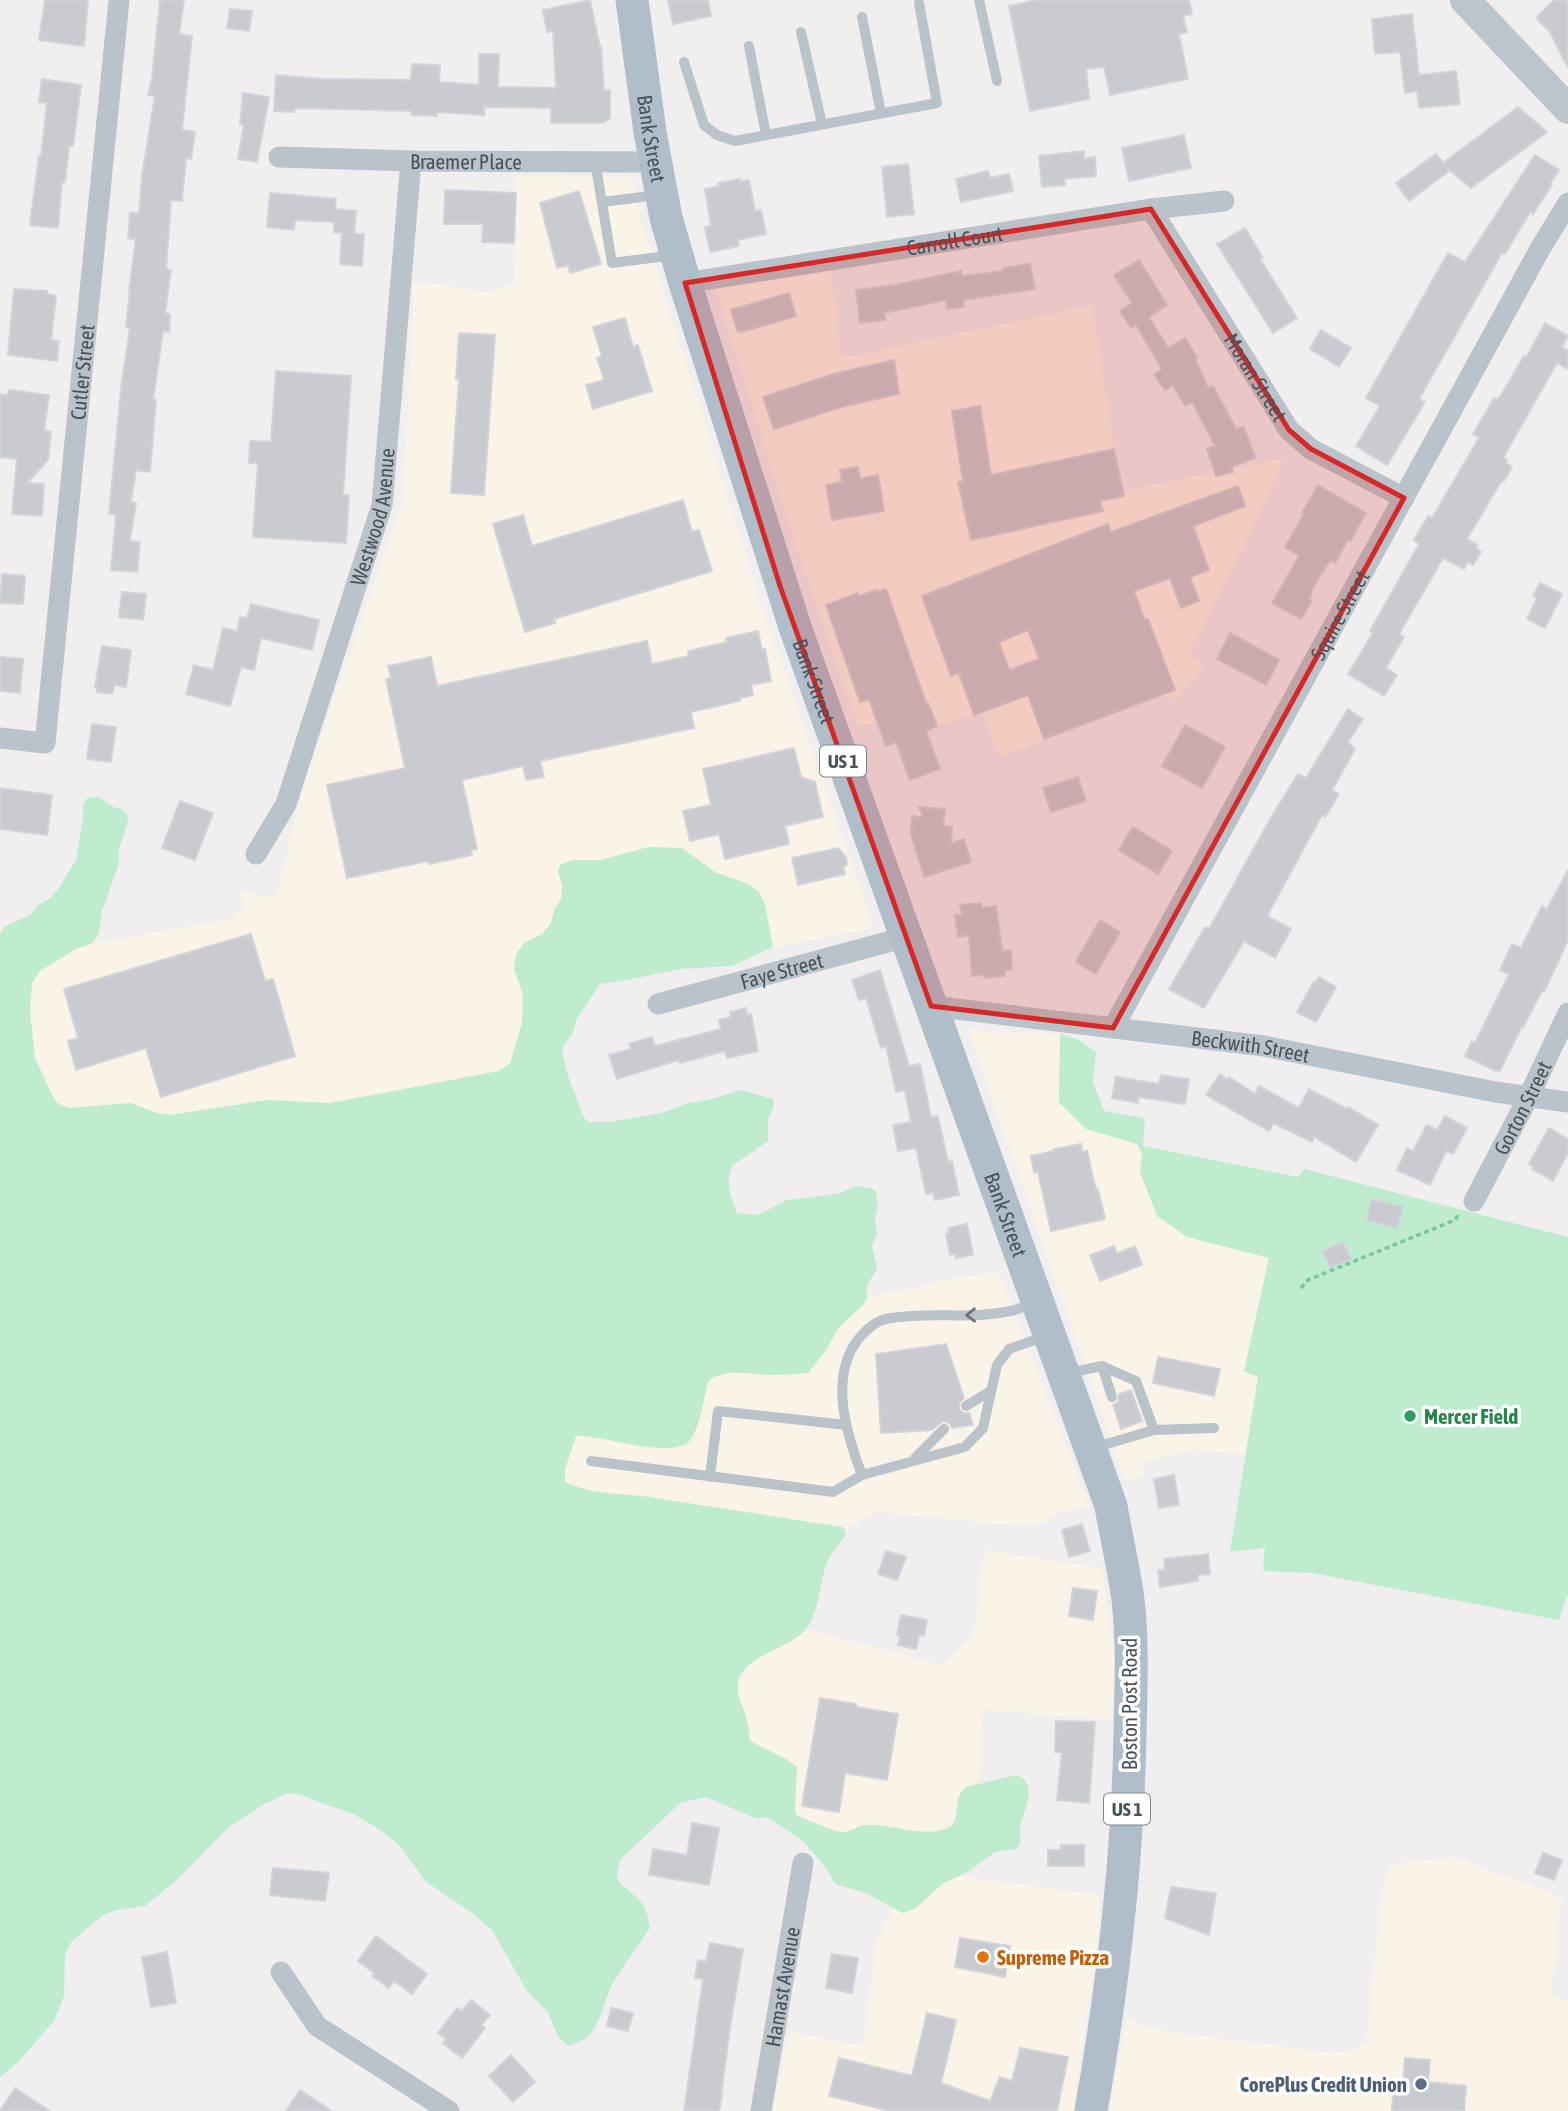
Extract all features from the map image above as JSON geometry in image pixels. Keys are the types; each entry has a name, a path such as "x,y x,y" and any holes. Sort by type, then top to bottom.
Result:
{"main road":[{"name":"Bank Street","path":"632,0 662,195 681,269 780,586 1111,1506"},
{"path":"1465,0 1568,109"},
{"name":"Boston Post Road","path":"1091,2111 1104,2039 1119,1922 1129,1783 1131,1672 1128,1600 1111,1506"}],"street":[{"name":"Cutler Street","path":"0,738 45,743 119,0"},
{"name":"Braemer Place","path":"279,157 411,161 655,162"},
{"name":"Westwood Avenue","path":"256,854 286,804 383,505 411,161"},
{"name":"Carroll Court","path":"681,269 1224,201"},
{"name":"Squire Street","path":"1113,1028 1540,249 1568,203"},
{"name":"Moran Street","path":"1151,209 1289,430 1311,449 1404,498"},
{"name":"Faye Street","path":"657,1004 906,936"},
{"name":"Beckwith Street","path":"931,1006 1264,1046 1494,1092 1568,1102"},
{"name":"Gorton Street","path":"1464,1202 1529,1096 1568,1013"},
{"name":"Hamast Avenue","path":"761,2111 803,1863"},
{"path":"281,1972 317,2026 449,2111"}],"lane":[{"path":"979,0 998,82"},
{"path":"684,62 704,125 717,135 735,141 937,103 919,3"},
{"path":"862,17 881,113"},
{"path":"801,32 822,124"},
{"path":"749,46 766,135"},
{"path":"595,161 612,263 681,269"},
{"path":"602,202 662,195"},
{"path":"862,1475 848,1438 843,1384 846,1359 866,1329 883,1319 980,1315 1011,1311 1038,1301"},
{"path":"592,1461 833,1492 862,1475 965,1447 983,1428 997,1365 1009,1349 1049,1334"},
{"path":"1102,1366 1112,1397"},
{"path":"1063,1374 1102,1366 1136,1381 1154,1430"},
{"path":"966,1406 989,1392"},
{"path":"710,1477 718,1411 846,1425"},
{"path":"1091,1449 1124,1433 1214,1428"},
{"path":"913,1460 944,1429"}],"path":[{"path":"1301,1288 1308,1280 1455,1220 1464,1202"}],"highlighted area":[{"path":"1151,209 1289,430 1311,449 1404,498 1113,1028 931,1006 780,586 685,283"}],"shaded area":[{"path":"515,176 633,177 640,218 762,606 874,928 773,947 765,904 748,884 715,872 682,848 648,847 601,860 573,860 558,871 562,885 561,899 554,910 551,923 542,934 524,943 514,968 523,995 522,1023 510,1064 499,1071 330,1103 267,1100 170,1115 131,1103 69,1108 57,1103 35,1058 30,1012 32,983 40,971 76,949 91,944 234,918 244,904 240,891 276,898 304,784 403,501 414,281 493,293 514,282"},
{"path":"830,268 842,358 1093,305 1114,449 1123,491 1281,459 1284,461 1247,541 1189,653 1205,665 1176,698 1160,696 999,757 982,713 937,726 928,703 877,722 858,726 797,550 714,285"},
{"path":"968,1030 1060,1034 1059,1102 1086,1129 1143,1146 1187,1237 1269,1258 1244,1371 1258,1377 1246,1455 1197,1449 1141,1462 1146,1474 1125,1481"},
{"path":"999,1272 1089,1505 1049,1516 1049,1521 1020,1526 876,1512 845,1530 842,1527 599,1492 565,1482 565,1469 576,1436 590,1435 638,1446 678,1448 696,1430 708,1382 713,1377 732,1373 774,1375 826,1350 839,1327 867,1298 951,1279"},
{"path":"984,1550 1102,1568 1115,1661 1111,1720 983,1710 978,1784 966,1787 957,1799 955,1820 951,1826 930,1832 864,1825 843,1833 796,1815 786,1759 750,1741 738,1694 738,1680 761,1656 791,1642 806,1629 942,1665 974,1634"},
{"path":"1454,1857 1562,1897 1551,1996 1568,2002 1568,2111 1109,2111 1127,2017 1138,2024 1169,2032 1335,2053 1352,2050 1366,2042 1382,1891 1391,1864"},
{"path":"959,1876 1100,1895 1099,1928 1073,2111 773,2111 789,2031 862,2046 878,1937 893,1908 902,1913 916,1908 942,1884"}],"green space":[{"path":"99,797 115,808 122,809 127,814 128,822 119,849 119,863 102,911 99,933 91,944 76,949 40,971 32,983 30,1012 35,1058 57,1103 69,1108 131,1103 170,1115 267,1100 330,1103 499,1071 510,1063 522,1023 523,995 514,968 516,954 524,943 542,934 551,923 554,910 561,899 562,885 558,871 560,865 573,860 601,860 648,847 682,848 715,872 748,884 759,892 765,904 773,947 732,966 681,969 600,984 576,1020 573,1033 564,1045 562,1052 567,1073 584,1118 590,1122 610,1122 662,1113 688,1103 741,1090 773,1099 774,1106 768,1119 768,1141 732,1166 730,1172 730,1190 737,1213 758,1215 787,1200 837,1194 856,1186 871,1188 876,1192 878,1207 875,1220 877,1233 872,1246 877,1267 867,1284 867,1298 839,1327 808,1373 773,1375 739,1372 714,1377 708,1382 697,1426 691,1439 683,1445 655,1448 576,1436 565,1469 565,1482 596,1491 842,1527 845,1536 829,1558 808,1626 789,1642 753,1662 744,1670 739,1680 738,1693 750,1741 797,1767 796,1815 839,1832 864,1825 932,1832 942,1830 954,1823 959,1797 966,1787 1017,1775 1024,1779 1029,1791 1020,1826 1020,1844 1016,1849 995,1852 968,1872 942,1884 916,1908 902,1913 866,1893 838,1885 804,1842 769,1818 755,1818 706,1797 680,1803 621,1859 618,1880 642,1904 650,1928 613,1983 594,2029 579,2042 568,2046 558,2036 547,2011 527,1991 492,1930 425,1881 401,1847 379,1829 355,1815 301,1795 288,1793 229,1827 178,1879 145,1906 103,1915 71,1942 65,1955 64,1996 54,2021 17,2063 0,2077 0,934 5,926 30,915 59,888 76,860 83,805 86,799"},
{"name":"Mercer Field","path":"1060,1034 1079,1040 1096,1052 1093,1082 1104,1111 1145,1118 1143,1146 1298,1177 1304,1169 1568,1237 1568,1593 1559,1620 1312,1573 1263,1571 1265,1548 1230,1552 1258,1377 1244,1371 1269,1258 1187,1237 1157,1216 1140,1172 1142,1154 1137,1144 1086,1129 1059,1102"}],"building":[{"path":"45,0 88,0 84,46 39,40"},
{"path":"160,0 184,0 179,34 192,36 182,130 195,132 191,159 186,158 182,201 171,200 166,269 171,270 165,313 170,314 169,332 163,331 153,400 156,400 150,472 136,470 131,502 136,503 130,541 140,542 137,572 111,570 116,515 109,514 122,380 130,328 126,327 136,239 128,239 130,213 139,213 155,96 148,95"},
{"path":"590,0 601,47 604,91 610,90 610,118 603,123 551,123 551,108 484,107 484,115 437,112 437,116 412,115 412,111 297,108 293,112 274,111 276,75 321,79 411,80 412,64 440,65 439,82 479,85 479,54 499,54 498,87 556,88 553,31 547,32 543,10"},
{"path":"668,0 708,0 711,16 673,24"},
{"path":"1037,0 1189,0 1192,14 1183,16 1187,32 1179,34 1188,79 1110,95 1104,67 1086,69 1089,99 1030,111 1009,6"},
{"path":"1554,0 1568,0 1568,68 1550,32 1536,18"},
{"path":"230,9 252,11 249,31 227,28"},
{"path":"1412,14 1419,75 1456,71 1460,104 1419,108 1417,91 1405,93 1400,52 1375,54 1372,19"},
{"path":"42,79 81,85 73,146 69,146 65,182 62,182 58,228 30,225 47,103 39,102"},
{"path":"243,93 269,97 257,162 238,159 244,125 240,124"},
{"path":"1518,107 1547,132 1471,188 1447,168 1449,171 1409,201 1396,183 1436,154 1443,163"},
{"path":"1184,135 1191,168 1129,181 1122,148"},
{"path":"1084,151 1084,159 1095,157 1096,176 1064,179 1065,185 1042,187 1039,156"},
{"path":"1535,155 1559,170 1550,184 1552,185 1533,214 1530,212 1505,254 1502,253 1419,399 1425,402 1387,465 1356,446 1380,406 1366,398 1448,253 1465,262"},
{"path":"908,164 914,214 887,217 882,167"},
{"path":"988,171 990,178 1009,174 1013,191 961,202 956,179"},
{"path":"740,179 740,182 749,180 755,211 761,210 766,234 738,240 739,246 710,252 705,227 711,226 705,189 719,186 718,183"},
{"path":"445,190 516,193 514,243 482,242 483,224 444,224"},
{"path":"579,191 601,264 570,273 568,265 557,268 540,203"},
{"path":"270,193 336,199 335,209 356,211 354,234 364,234 362,266 340,264 342,233 334,232 334,222 295,220 294,230 267,227"},
{"path":"1245,228 1263,258 1260,259 1297,318 1273,333 1217,244"},
{"path":"1139,260 1167,305 1149,317 1168,348 1185,338 1197,357 1195,358 1208,388 1213,386 1236,429 1244,427 1255,458 1231,467 1233,472 1216,476 1207,449 1215,446 1192,402 1185,406 1173,385 1165,390 1154,374 1162,369 1136,325 1131,328 1120,311 1132,303 1114,275"},
{"path":"1030,264 1035,289 963,300 964,307 947,309 946,300 884,313 885,320 860,323 856,290 961,271 962,276 1003,271 1003,268"},
{"path":"14,289 47,291 47,294 56,296 51,340 59,341 57,361 8,355"},
{"path":"789,293 796,316 738,332 731,310"},
{"path":"625,318 633,347 638,345 652,391 593,409 586,385 604,380 597,358 602,356 593,327"},
{"path":"1545,323 1568,336 1562,347 1568,351 1568,369 1557,363 1503,458 1512,467 1467,539 1478,545 1476,548 1481,552 1473,565 1468,562 1464,569 1443,558 1399,634 1404,637 1386,668 1397,675 1384,696 1348,674 1373,633 1370,631 1419,544 1414,540 1428,516 1432,518 1479,438 1473,434 1494,398 1498,400 1524,356 1526,358"},
{"path":"1321,330 1351,348 1339,367 1310,349"},
{"path":"459,333 495,335 484,495 451,493 459,379 456,379"},
{"path":"894,360 899,394 841,407 774,429 763,397 834,374"},
{"path":"276,371 351,376 343,495 349,495 346,543 253,537 258,463 249,463 250,441 271,442"},
{"path":"9,390 49,395 44,431 51,432 48,460 27,483 44,484 42,516 12,514 17,459 0,457 0,394 8,395"},
{"path":"980,406 991,475 1114,449 1124,496 1100,501 1103,511 971,540 958,482 963,481 952,411"},
{"path":"858,467 860,479 878,475 884,511 832,520 826,485 842,482 840,470"},
{"path":"1318,485 1366,513 1335,563 1330,560 1310,593 1312,594 1309,599 1312,601 1301,619 1272,603 1299,556 1285,547"},
{"path":"1238,486 1245,506 1193,526 1209,570 1190,577 1199,601 1181,608 1170,578 1134,591 1145,620 1148,619 1175,690 1044,739 1028,695 974,715 959,673 951,676 922,596 1108,524 1111,532","holes":["1028,630 1039,659 1009,670 999,642"]},
{"path":"683,500 692,532 699,530 712,571 554,619 555,623 525,632 493,524 523,515 532,546"},
{"path":"2,574 25,576 23,604 0,603"},
{"path":"1540,583 1562,594 1545,628 1527,619 1537,598 1533,596"},
{"path":"886,589 926,703 937,726 926,731 940,769 910,780 896,742 886,746 869,699 860,702 826,605 858,593 859,596"},
{"path":"122,592 146,594 143,620 119,617"},
{"path":"251,604 319,620 312,650 261,638 254,670 241,667 230,706 186,694 194,665 213,670 223,628 237,631 240,617 247,618"},
{"path":"758,631 762,650 765,649 771,681 751,685 753,695 741,698 740,701 691,712 694,728 540,761 544,777 526,780 523,766 462,780 477,849 471,850 472,855 347,878 327,785 405,768 386,679 391,678 388,666 431,657 437,686 647,641 652,664 689,656 688,651"},
{"path":"1230,633 1279,660 1266,685 1217,659"},
{"path":"102,646 131,650 126,687 114,685 112,694 97,692 95,687"},
{"path":"0,657 23,659 20,693 0,691"},
{"path":"1348,709 1363,719 1348,742 1355,749 1332,790 1339,794 1325,817 1322,815 1267,916 1291,929 1275,958 1244,941 1204,1008 1169,989 1205,927 1209,929 1298,774 1306,778"},
{"path":"92,724 116,727 111,762 87,759"},
{"path":"1185,725 1225,747 1202,788 1162,766"},
{"path":"794,748 801,777 815,782 823,817 785,826 789,844 725,859 719,834 690,841 683,811 711,805 703,769"},
{"path":"1078,777 1086,801 1051,812 1043,788"},
{"path":"0,788 52,795 47,835 0,829"},
{"path":"180,801 213,813 195,860 162,848"},
{"path":"919,807 945,809 943,826 952,827 951,844 964,839 971,862 924,877 911,834 912,816 923,817"},
{"path":"1133,827 1172,851 1158,874 1119,850"},
{"path":"838,848 846,857 847,864 843,868 845,874 798,885 792,858"},
{"path":"1568,870 1568,940 1544,992 1542,991 1522,1026 1500,1071 1494,1070 1465,1056 1472,1041 1475,1043 1509,974 1500,970 1512,944 1521,948 1542,906 1547,909"},
{"path":"981,903 982,908 996,906 1002,951 1011,950 1012,970 1005,970 1005,976 972,976 969,935 958,937 955,915 962,915 960,905"},
{"path":"1100,920 1120,932 1096,974 1076,962"},
{"path":"251,934 265,981 273,979 295,1056 161,1097 146,1048 76,1070 68,1041 78,1038 64,989"},
{"path":"880,970 909,1066 920,1064 931,1117 938,1116 948,1162 952,1161 959,1195 935,1200 933,1193 926,1194 916,1148 898,1151 893,1125 911,1122 905,1090 896,1092 886,1046 881,1048 866,998 859,1000 852,980"},
{"path":"1319,977 1336,987 1316,1022 1297,1012"},
{"path":"746,1008 747,1015 751,1014 758,1051 727,1058 725,1051 680,1063 679,1060 617,1079 609,1055 631,1049 629,1044 652,1037 655,1046 721,1029 719,1020 731,1017 730,1012"},
{"path":"1220,1074 1255,1094 1259,1086 1299,1108 1309,1089 1378,1125 1356,1162 1314,1137 1312,1142 1273,1123 1269,1131 1206,1095"},
{"path":"1161,1075 1189,1079 1185,1104 1139,1097 1138,1103 1112,1098 1116,1077 1159,1084"},
{"path":"1445,1116 1467,1128 1453,1154 1446,1151 1430,1185 1397,1170 1407,1148 1413,1151 1427,1125 1437,1130"},
{"path":"1549,1128 1568,1139 1568,1153 1553,1181 1532,1169 1534,1166 1529,1164"},
{"path":"1081,1144 1082,1152 1087,1151 1105,1219 1051,1231 1038,1172 1034,1173 1031,1156"},
{"path":"1372,1199 1403,1207 1397,1228 1366,1220"},
{"path":"967,1224 973,1255 956,1258 955,1254 950,1255 946,1234 949,1233 948,1228"},
{"path":"1343,1242 1351,1259 1330,1268 1323,1251"},
{"path":"1114,1246 1117,1254 1135,1246 1142,1265 1100,1281 1090,1255"},
{"path":"946,1344 964,1398 959,1403 959,1409 963,1413 969,1413 973,1425 952,1428 949,1423 943,1421 932,1430 881,1433 876,1354"},
{"path":"1158,1357 1220,1369 1214,1396 1153,1383"},
{"path":"1131,1390 1142,1421 1121,1429 1113,1405 1118,1402 1119,1394"},
{"path":"1174,1475 1179,1505 1159,1508 1154,1479"},
{"path":"1082,1524 1090,1551 1069,1557 1062,1530"},
{"path":"886,1551 906,1557 897,1580 878,1574"},
{"path":"1208,1554 1210,1574 1198,1575 1198,1581 1160,1587 1158,1570 1165,1570 1164,1559"},
{"path":"1073,1588 1097,1591 1093,1620 1069,1616"},
{"path":"901,1615 927,1620 924,1636 919,1635 916,1649 898,1645"},
{"path":"820,1698 898,1714 887,1780 845,1773 839,1812 802,1806"},
{"path":"1056,1721 1095,1722 1089,1803 1057,1800 1062,1752 1055,1752"},
{"path":"692,1823 719,1828 709,1885 649,1875 653,1849 687,1855"},
{"path":"1061,1845 1084,1845 1084,1866 1048,1866 1048,1850 1061,1850"},
{"path":"1543,1853 1562,1860 1554,1880 1535,1873"},
{"path":"273,1868 329,1873 325,1901 270,1895"},
{"path":"1171,1887 1216,1893 1209,1935 1165,1918"},
{"path":"376,1936 427,1974 412,1994 394,1981 389,1988 372,1976 374,1973 358,1961"},
{"name":"Supreme Pizza","path":"960,1938 1010,1946 1005,1977 955,1967"},
{"path":"710,1943 743,1949 722,2096 719,2111 684,2111 703,1979 695,1978 698,1960 706,1962"},
{"path":"167,1952 176,2003 151,2007 142,1957"},
{"path":"832,1954 858,1958 852,1993 826,1988"},
{"path":"471,2000 490,2015 481,2025 485,2028 462,2058 443,2043 446,2039 438,2033 457,2008 462,2011"},
{"path":"611,2008 633,2013 628,2031 607,2026"},
{"path":"927,2013 956,2020 941,2083 990,2101 1000,2077 1012,2081 1020,2048 1068,2057 1057,2111 890,2111 829,2096 839,2058 912,2076"},
{"path":"511,2055 535,2082 513,2102 489,2076"},
{"name":"CorePlus Credit Union","path":"1405,2058 1430,2060 1428,2082 1466,2086 1464,2111 1392,2111 1394,2079 1403,2080"},
{"path":"15,2088 50,2111 0,2111"},
{"path":"300,2090 332,2111 286,2111"}],"place":[{"name":"Mercer Field","path":"1410,1416"},
{"name":"Supreme Pizza","path":"983,1957"},
{"name":"CorePlus Credit Union","path":"1421,2084"}]}
